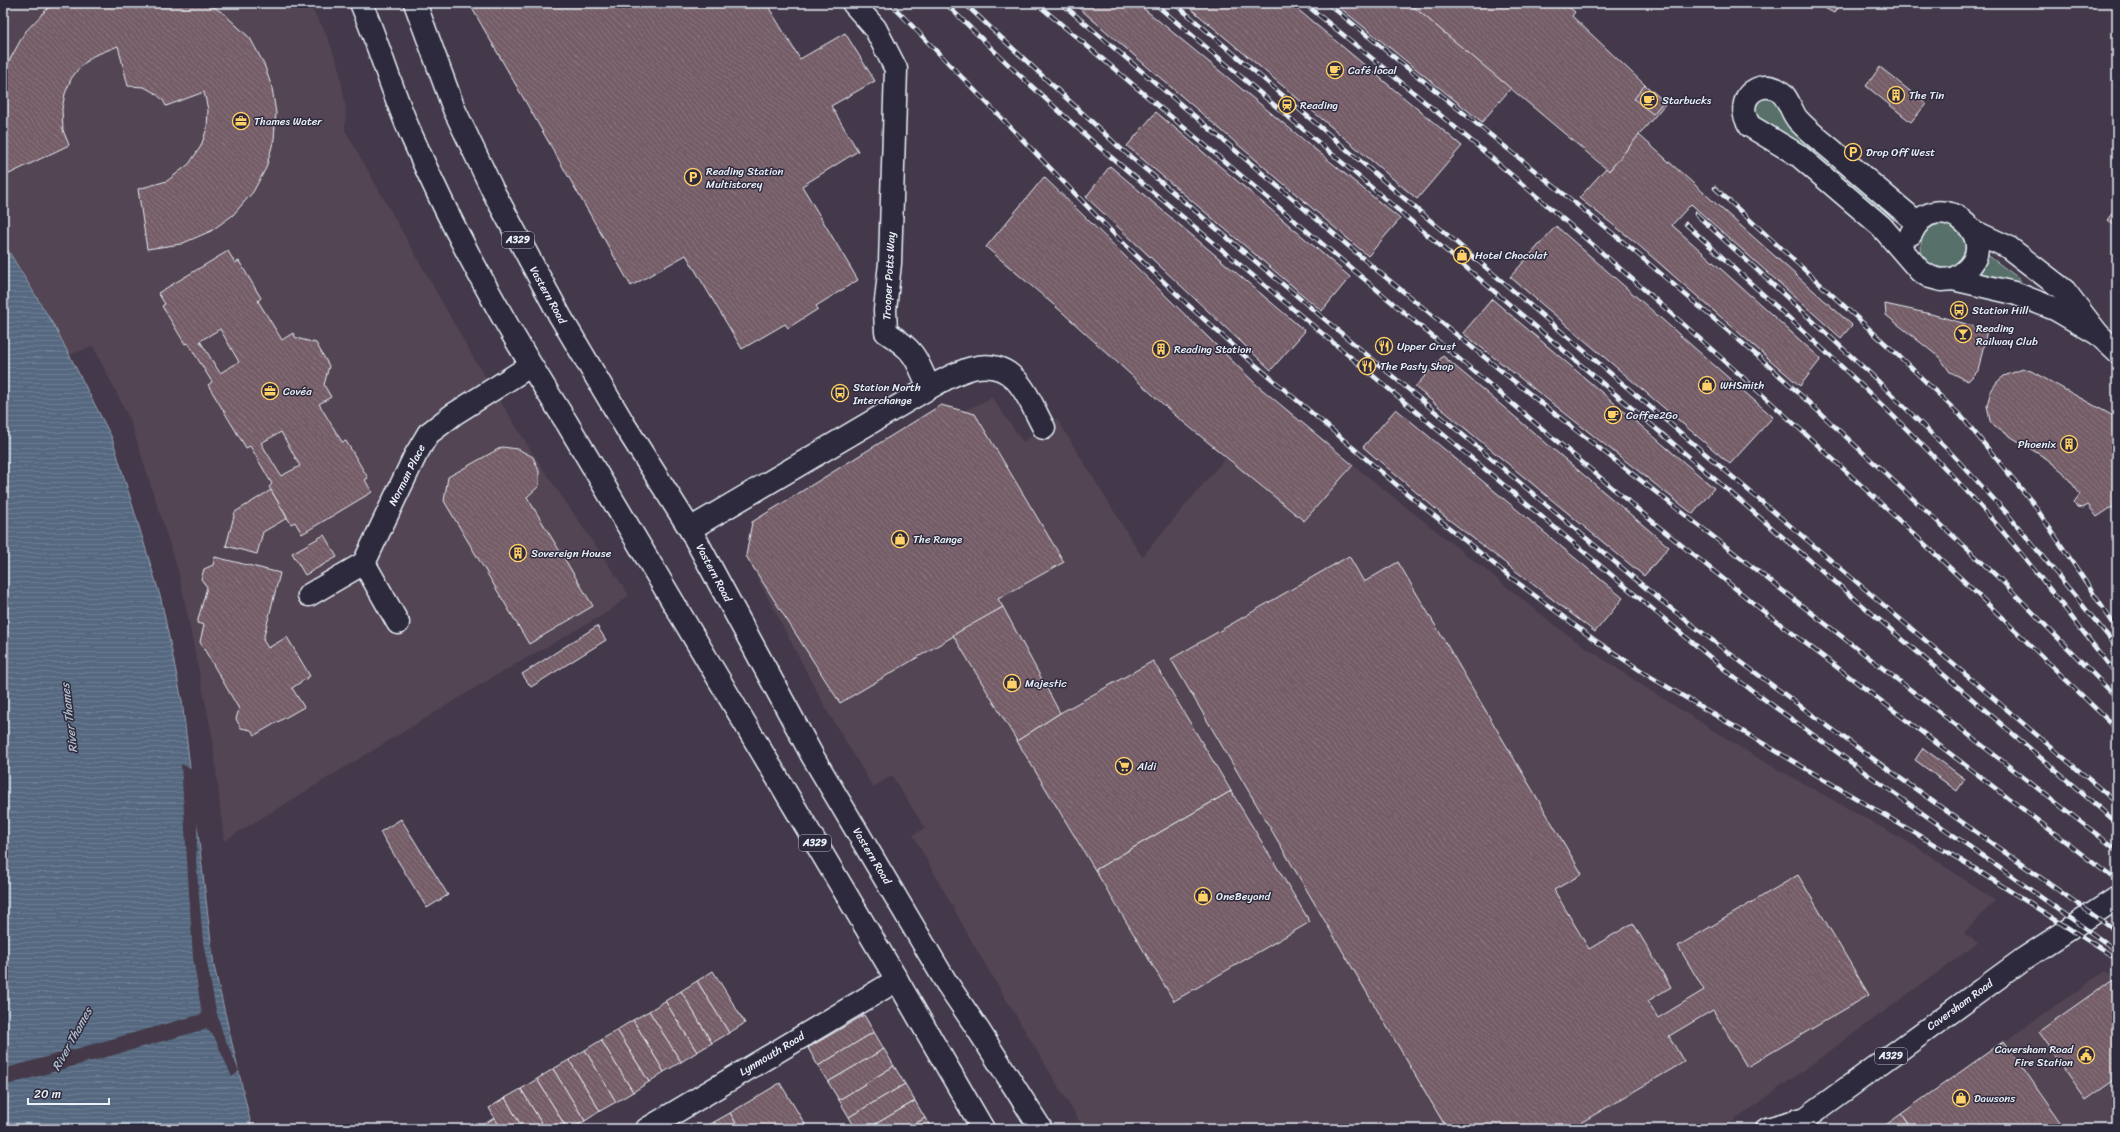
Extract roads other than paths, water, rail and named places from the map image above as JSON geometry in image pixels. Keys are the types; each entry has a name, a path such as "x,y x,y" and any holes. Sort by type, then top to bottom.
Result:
{"main road":[{"name":"A329","path":"361,3 412,138 463,244 530,366 567,423 897,980 983,1129"},
{"name":"Vastern Road","path":"415,3 454,109 523,250 621,420 690,529 822,771 946,982 1041,1129"},
{"name":"Trooper Potts Way","path":"853,3 875,28 896,69 890,263 885,310 886,332 910,349 919,364 929,388"},
{"path":"1918,223 1798,120 1784,94 1776,88 1767,86 1758,88 1745,100 1743,109 1745,118 1750,126 1798,155 1881,226 1920,271 1930,278 1941,280 1953,279 2014,293 2055,309 2098,334"},
{"path":"1912,261 1909,250 1910,238 1918,223 1933,214 1945,212 1956,215 1966,222 1973,230 2008,247 2065,291 2098,334 2117,352"},
{"path":"1953,279 1963,273 1971,264 1976,248 1973,230"},
{"name":"Norman Place","path":"364,563 428,434 454,414 530,366"},
{"path":"690,529 929,388 952,375 973,367 989,366 1005,371 1015,378 1044,428"},
{"path":"309,595 364,563 398,623"},
{"name":"Caversham Road","path":"1767,1129 1803,1124 2024,958 2117,898"},
{"name":"Lynmouth Road","path":"647,1129 897,980"}],"water":[{"name":"River Thames","path":"3,242 56,329 112,438 161,599 182,701 214,966 252,1129 102,1129 95,1124 82,1129 3,1129"}],"railway":[{"path":"890,3 1116,236 1187,304 1246,357 1405,492 1510,577 1596,641 1649,676 1974,868 2117,959"},
{"path":"945,3 1014,70 1093,142 1735,678 1867,774 2117,951"},
{"path":"964,3 1120,148 1659,599 1829,727 2117,932"},
{"path":"1036,3 1659,527 1762,610 2117,881"},
{"path":"1061,3 1379,272 1541,403 2117,850"},
{"path":"1154,3 1647,421 2117,823"},
{"path":"1174,3 2117,803"},
{"path":"1304,3 1533,193 1757,390 1930,549 2117,729"},
{"path":"1327,3 1627,245 1767,364 2001,580 2117,698"},
{"path":"1715,188 1900,357 1961,416 2033,503 2117,629"},
{"path":"1696,214 1876,379 1948,450 2005,511 2117,647"},
{"path":"1686,224 1838,363 1948,471 2018,549 2117,675"}],"place":[{"name":"Café local","path":"1335,70"},
{"name":"The Tin","path":"1896,95"},
{"name":"Starbucks","path":"1649,100"},
{"name":"Reading","path":"1287,105"},
{"name":"Thames Water","path":"241,121"},
{"name":"Drop Off West","path":"1853,152"},
{"name":"Reading Station Multistorey","path":"693,177"},
{"name":"Hotel Chocolat","path":"1462,255"},
{"name":"Station Hill","path":"1959,310"},
{"name":"Reading Railway Club","path":"1963,334"},
{"name":"Upper Crust","path":"1384,346"},
{"name":"Reading Station","path":"1161,349"},
{"name":"The Pasty Shop","path":"1367,366"},
{"name":"WHSmith","path":"1707,385"},
{"name":"Covéa","path":"270,391"},
{"name":"Station North Interchange","path":"840,393"},
{"name":"Coffee2Go","path":"1613,415"},
{"name":"Phoenix","path":"2069,444"},
{"name":"The Range","path":"900,539"},
{"name":"Sovereign House","path":"518,553"},
{"name":"Majestic","path":"1012,683"},
{"name":"Aldi","path":"1124,766"},
{"name":"OneBeyond","path":"1203,896"},
{"name":"Caversham Road Fire Station","path":"2086,1055"},
{"name":"Dawsons","path":"1961,1098"}]}
